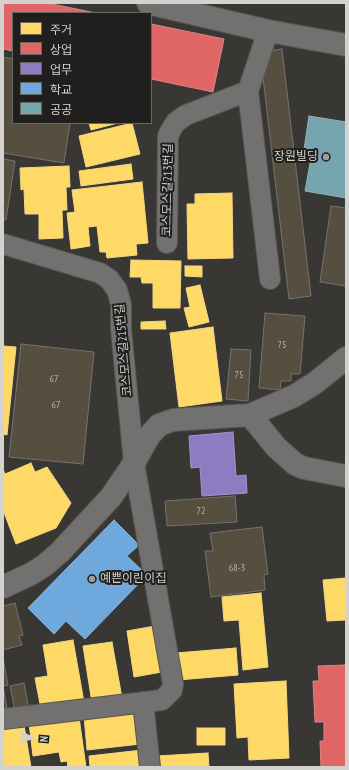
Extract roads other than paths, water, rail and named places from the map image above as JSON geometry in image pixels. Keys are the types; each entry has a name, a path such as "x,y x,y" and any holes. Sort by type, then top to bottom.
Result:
{"street":[{"path":"148,3 268,31 346,45"},
{"path":"3,587 31,574 60,552 111,497 134,463 149,436 159,425 173,420 250,415 294,396 314,383 346,358"},
{"path":"250,415 276,447 295,464 304,468 346,476"}],"lane":[{"path":"268,31 248,91 270,279"},
{"name":"코스모스길213번길","path":"167,243 168,136 172,128 176,122 186,115 248,91"},
{"name":"코스모스길215번길","path":"3,244 100,273 109,279 117,290 121,304 122,336 134,463 173,684 172,690 162,700 3,720"},
{"path":"143,702 150,767"}],"place":[{"name":"장원빌딩","path":"326,157"},
{"name":"예쁜이린이집","path":"92,579"}]}
